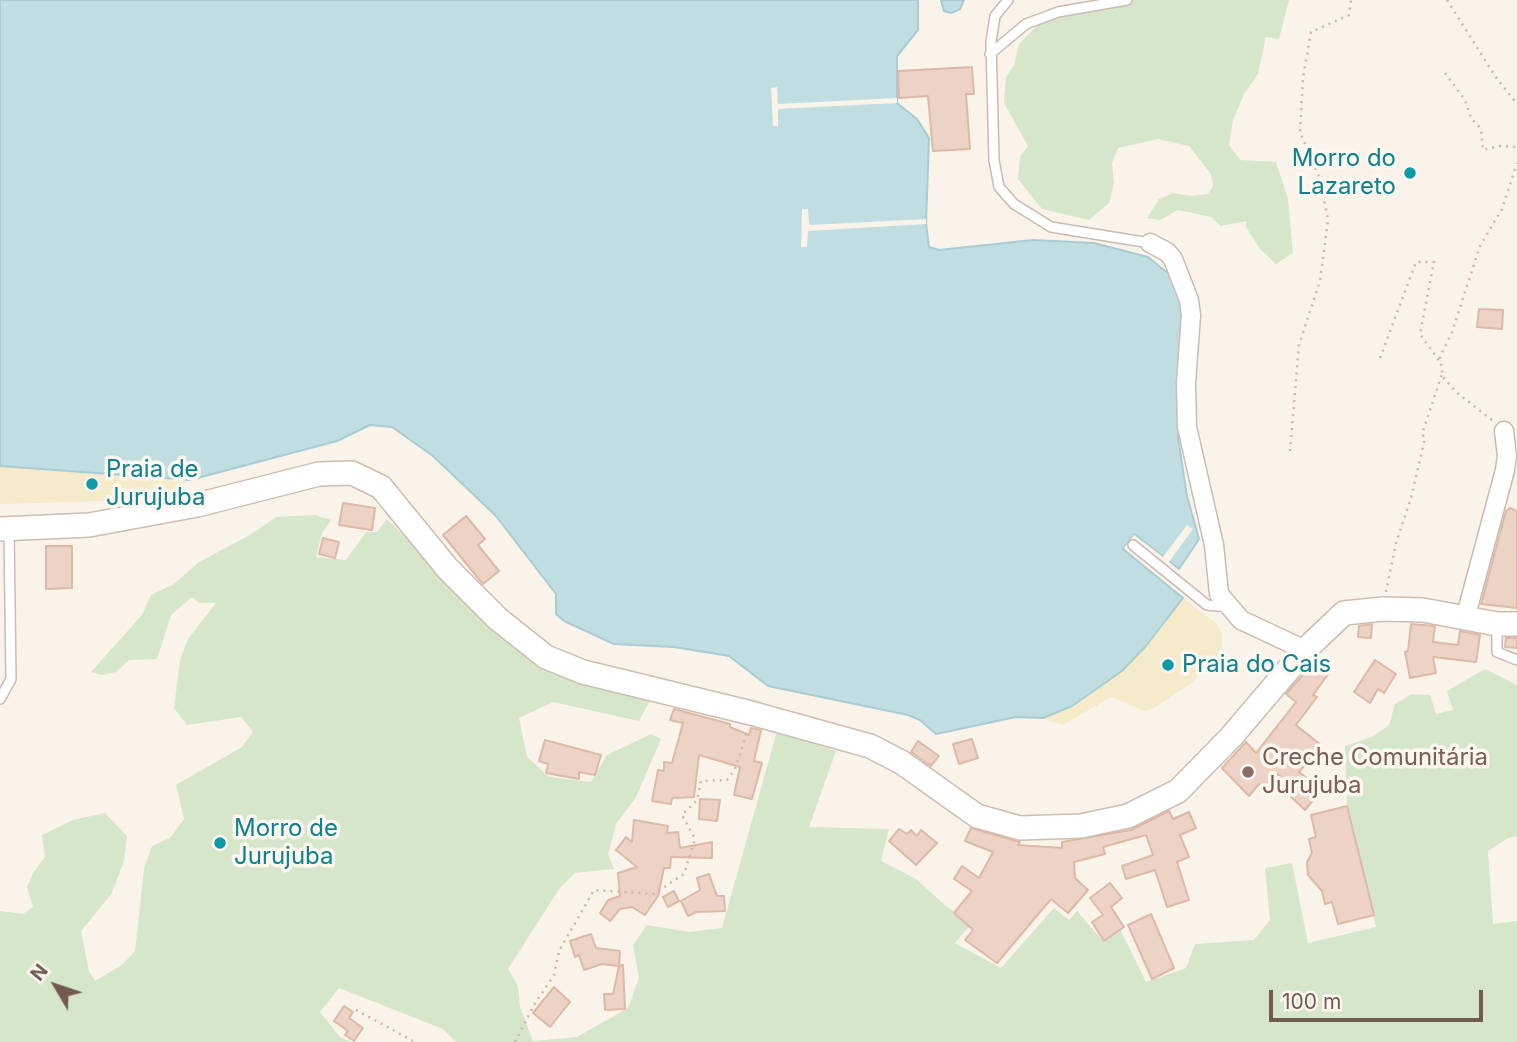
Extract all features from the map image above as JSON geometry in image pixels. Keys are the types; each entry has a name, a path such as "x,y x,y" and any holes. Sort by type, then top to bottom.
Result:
{"street":[{"path":"1150,243 1170,255 1189,300 1191,315 1186,383 1187,428 1214,545 1217,586 1227,607 1248,624 1305,650"},
{"path":"1465,619 1507,456 1504,431"},
{"path":"5,529 89,525 197,505 319,474 352,473 381,487 448,569 498,619 546,657 583,672 751,713 870,746 901,762 977,816 1020,828 1081,826 1128,816 1178,790 1231,737 1305,650 1343,613 1383,609 1423,610 1507,624"}],"lane":[{"path":"1007,0 998,10 993,22 990,54 993,160 1003,194 1051,227 1150,243"},
{"path":"990,54 1026,24 1058,12 1127,0"},
{"path":"0,699 10,679 5,529"},
{"path":"1133,545 1207,604 1227,607"},
{"path":"1507,624 1497,652 1517,660"}],"path":[{"path":"1290,451 1300,345 1320,281 1328,220 1320,179 1300,132 1303,78 1311,32 1349,15 1351,0"},
{"path":"1447,0 1495,76 1517,104"},
{"path":"1445,74 1465,100 1471,118 1480,129 1483,150 1499,146 1517,147"},
{"path":"1440,362 1480,246 1502,209 1517,163"},
{"path":"1380,358 1416,262 1434,262 1420,334 1440,362 1443,374 1456,392 1504,431"},
{"path":"1383,609 1396,543 1425,438 1422,434 1443,374"},
{"path":"515,1042 534,1005 554,975 559,951 594,890 654,894 684,874 695,839 682,815 697,800 701,781 727,780 735,769 751,713"},
{"path":"356,1010 415,1042"}],"green space":[{"path":"1123,0 1289,0 1279,39 1266,37 1258,74 1244,94 1233,120 1229,145 1240,160 1276,162 1288,199 1293,253 1276,264 1260,249 1246,227 1246,221 1221,226 1211,217 1178,210 1160,220 1147,218 1159,199 1173,193 1192,196 1208,194 1213,186 1211,174 1189,146 1158,139 1118,148 1112,163 1114,183 1109,203 1089,220 1042,209 1018,179 1020,157 1028,146 1004,103 1006,77 1014,65 1019,44 1040,23 1081,3 1100,6"},
{"path":"315,515 331,520 322,533 316,557 346,560 366,532 377,532 387,519 505,637 654,693 639,721 553,702 519,718 527,757 549,777 591,782 607,755 651,734 661,739 636,797 616,824 608,854 614,869 575,873 559,889 508,969 518,986 520,1007 533,1041 577,1037 628,1008 639,978 633,945 647,925 689,932 722,928 777,731 836,751 809,827 889,829 881,861 916,879 947,907 972,923 955,943 1001,968 1054,908 1069,920 1077,911 1103,941 1120,929 1146,982 1186,968 1195,944 1254,940 1270,920 1265,868 1292,863 1308,943 1376,927 1347,806 1345,746 1374,736 1389,725 1395,704 1411,694 1430,695 1436,714 1453,710 1447,691 1485,669 1517,685 1517,836 1506,839 1488,851 1493,924 1517,921 1517,1042 456,1042 443,1029 339,988 320,1012 340,1037 351,1042 0,1042 0,911 23,914 33,907 27,887 45,857 42,835 73,820 105,813 127,836 124,861 112,893 81,931 89,971 95,981 122,965 135,951 144,869 152,846 170,838 184,819 176,785 242,747 253,732 241,717 187,725 174,708 180,660 188,639 216,603 199,603 192,597 171,615 157,659 129,660 116,672 102,675 91,672 142,615 151,595 174,584 199,562 250,535 276,517"}],"sand":[{"name":"Praia de Jurujuba","path":"0,466 190,480 167,493 147,497 108,501 0,504"},
{"name":"Praia do Cais","path":"1183,598 1217,624 1222,635 1222,646 1215,660 1191,683 1154,708 1144,711 1112,697 1062,725 1038,717 1072,706 1122,671 1162,627"}],"water":[{"path":"0,0 918,0 918,30 897,56 897,103 917,119 929,138 926,224 929,247 939,250 1033,240 1094,243 1148,257 1180,283 1185,296 1178,438 1187,496 1199,539 1179,569 1134,534 1123,549 1183,598 1145,647 1122,671 1072,706 1043,718 1016,717 936,734 920,720 908,715 768,686 729,656 674,647 614,644 564,621 556,614 556,594 496,516 433,456 392,427 370,425 337,441 190,480 0,466"},
{"path":"941,0 964,0 960,9 951,13 944,11"}],"pier":[{"path":"777,87 778,104 897,98 897,103 778,109 778,126 773,126 771,88"},
{"path":"802,209 808,209 809,225 926,219 926,224 808,231 807,247 801,247"},
{"path":"1187,525 1193,529 1169,562 1180,572 1135,539 1128,548 1184,596 1124,548 1134,535 1163,557"}],"building":[{"path":"972,67 974,94 966,94 970,149 933,151 928,96 899,98 898,71"},
{"path":"1479,309 1503,310 1502,329 1477,327"},
{"path":"343,503 375,508 372,530 339,525"},
{"path":"1510,508 1517,511 1517,608 1481,604 1506,511"},
{"path":"466,516 485,539 478,545 499,571 483,584 443,535"},
{"path":"323,538 339,542 335,558 319,554"},
{"path":"46,546 72,546 72,588 46,589"},
{"path":"1372,624 1371,638 1358,637 1359,626"},
{"path":"1411,624 1435,626 1433,642 1458,645 1460,631 1480,635 1476,662 1433,657 1436,673 1410,678 1405,652 1408,651"},
{"path":"1506,638 1517,638 1517,648 1505,647"},
{"path":"1375,660 1396,674 1384,693 1378,689 1370,703 1354,692"},
{"path":"1314,662 1329,673 1313,695 1317,697 1296,725 1321,745 1299,772 1317,786 1309,795 1314,799 1305,810 1291,797 1296,790 1278,774 1265,789 1259,784 1249,796 1222,768 1246,742 1256,753 1296,702 1286,694"},
{"path":"674,709 730,724 730,727 749,735 751,728 761,730 754,761 762,763 752,799 734,795 740,767 699,755 694,797 672,798 671,804 652,801 658,770 664,771 664,762 672,763 683,723 670,720"},
{"path":"972,739 978,758 959,764 953,744"},
{"path":"545,740 601,755 595,775 579,772 579,779 546,773 548,764 539,761"},
{"path":"918,741 939,756 931,766 911,752"},
{"path":"700,799 720,800 717,821 699,819"},
{"path":"1347,806 1374,915 1338,924 1332,902 1325,904 1322,891 1308,875 1307,862 1312,853 1309,839 1316,837 1311,815"},
{"path":"1169,811 1173,819 1189,812 1196,828 1180,835 1189,857 1177,862 1189,900 1167,907 1155,870 1126,879 1122,866 1153,855 1146,835 1103,847 1105,854 1074,862 1075,878 1088,890 1068,913 1051,899 997,963 965,940 973,930 954,913 972,891 954,879 962,866 979,878 993,852 965,841 971,828 1020,842 1018,845 1062,848 1062,842 1131,830"},
{"path":"634,820 668,826 667,833 678,832 680,848 712,842 712,858 671,857 670,868 664,868 658,896 645,915 632,907 620,909 610,921 600,913 608,900 620,896 618,873 637,867 616,850 626,837 632,842"},
{"path":"899,829 907,834 911,830 917,836 921,830 937,843 916,865 889,841"},
{"path":"709,874 717,896 724,896 725,911 696,912 688,916 681,901 700,890 697,878"},
{"path":"1110,883 1122,898 1111,907 1124,927 1104,941 1092,922 1103,915 1090,898"},
{"path":"674,891 679,901 668,907 663,897"},
{"path":"1151,914 1174,968 1152,979 1128,925"},
{"path":"591,934 596,948 620,951 619,966 602,964 584,970 579,955 575,957 570,941"},
{"path":"623,965 625,1009 605,1010 604,994 613,994 619,966"},
{"path":"554,987 570,1002 550,1027 533,1013"},
{"path":"344,1006 353,1012 349,1018 363,1028 354,1041 345,1035 348,1031 334,1021"}],"place":[{"name":"Morro do Lazareto","path":"1410,173"},
{"name":"Praia de Jurujuba","path":"92,484"},
{"name":"Praia do Cais","path":"1168,665"},
{"name":"Creche Comunitária Jurujuba","path":"1248,772"},
{"name":"Morro de Jurujuba","path":"220,843"}]}
